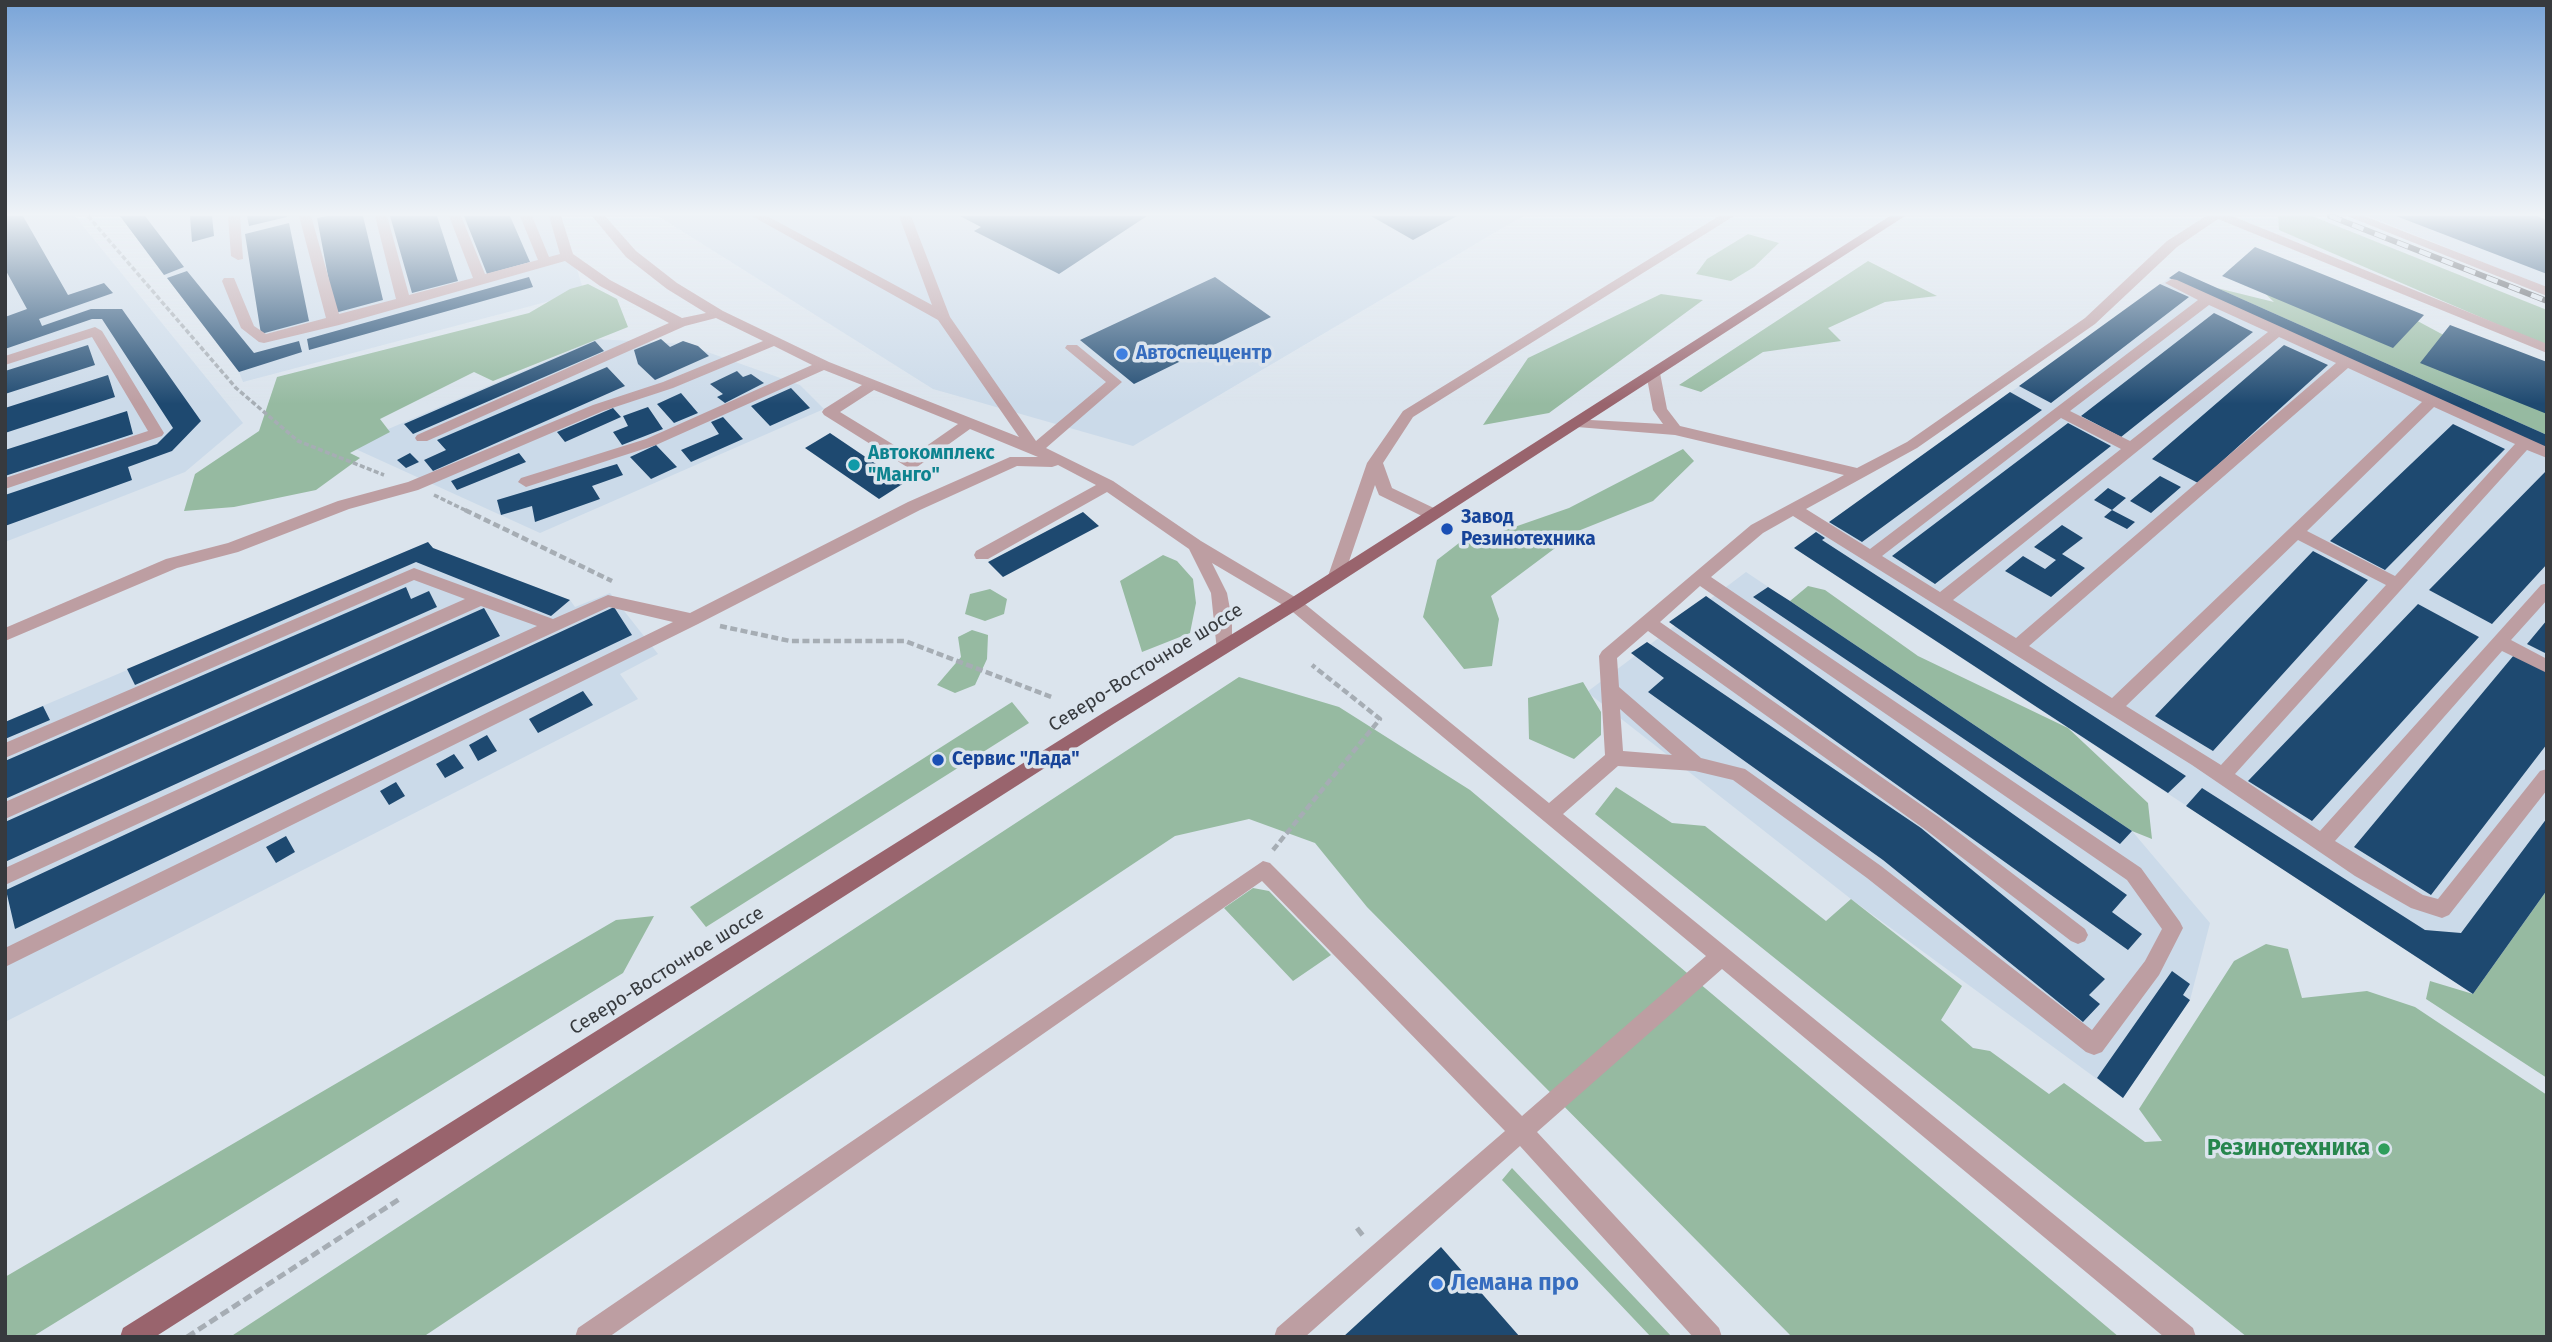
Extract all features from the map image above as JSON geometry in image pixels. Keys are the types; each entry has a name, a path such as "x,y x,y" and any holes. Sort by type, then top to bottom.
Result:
{"main road":[{"name":"Северо-Восточное шоссе","path":"132,1337 1223,646 1294,604 1801,279"}],"street":[{"path":"322,279 334,322"},
{"path":"398,279 404,302"},
{"path":"229,281 248,328 264,339 486,279"},
{"path":"598,279 680,323"},
{"path":"663,279 718,314 772,342 1066,463 1108,485 1195,545 1294,604 2184,1337"},
{"path":"873,279 943,317"},
{"path":"929,279 943,317 1035,450"},
{"path":"1336,576 1375,463 1408,414 1627,279"},
{"path":"1614,758 1608,656 1757,529 1912,445 2090,321 2135,279"},
{"path":"2375,279 2547,349"},
{"path":"2513,279 2547,292"},
{"path":"2172,283 2547,453"},
{"path":"1871,556 2208,299"},
{"path":"422,438 680,323 718,314"},
{"path":"5,361 95,331 157,433 5,484"},
{"path":"1941,600 2278,331"},
{"path":"5,635 172,563 232,548 344,505 413,486 598,408 668,384 772,342"},
{"path":"1035,450 1115,382 1072,348"},
{"path":"2017,647 2346,362"},
{"path":"526,482 651,442 824,365"},
{"path":"1653,373 1660,410 1675,430"},
{"path":"873,385 829,412 912,463 968,423"},
{"path":"2114,707 2432,401"},
{"path":"2060,412 2132,448"},
{"path":"1577,422 1675,430 1859,474"},
{"path":"2222,776 2525,443"},
{"path":"5,958 692,620 914,506 1015,461 1066,463"},
{"path":"1375,463 1385,491 1432,514"},
{"path":"982,555 1108,485"},
{"path":"1793,509 2114,707 2362,870 2418,902 2442,909 2547,776"},
{"path":"2296,532 2397,584"},
{"path":"1195,545 1219,593 1224,620 1223,646"},
{"path":"5,751 414,574 553,626"},
{"path":"1550,814 1614,758 1695,764 1738,774 1874,872 2094,1045 2152,968 2173,928 2134,874 1700,578"},
{"path":"2321,843 2547,589"},
{"path":"5,811 481,599"},
{"path":"5,877 608,601 692,620"},
{"path":"1648,622 1933,824 2078,935"},
{"path":"2500,642 2547,667"},
{"path":"1610,690 1695,764"},
{"path":"587,1337 1263,869 1521,1131 1710,1337"},
{"path":"1286,1337 1720,957"}],"path":[{"path":"142,279 236,388 298,441 413,486 617,583"},
{"path":"692,620 790,641 905,641 1054,698"},
{"path":"1283,860 1273,850 1380,719 1312,665"}],"shaded area":[{"path":"5,279 126,279 243,423 185,472 5,542"},
{"path":"168,279 580,279 584,292 243,382 239,372"},
{"path":"758,279 1417,279 1133,446 933,389"},
{"path":"2168,279 2196,279 2547,435 2547,890 2473,994 1794,548"},
{"path":"2524,279 2547,279 2547,288"},
{"path":"597,339 685,344 800,385 824,409 540,533 349,446"},
{"path":"428,542 433,548 570,600 575,607 610,593 658,654 620,674 638,699 5,1022 5,722"},
{"path":"1746,572 2132,831 2210,923 2190,1000 2123,1098 1851,899 1587,692"}],"green space":[{"path":"1841,279 1903,279 1937,296 1885,302 1828,328 1841,341 1763,352 1701,392 1679,385"},
{"path":"2391,279 2469,279 2547,310 2547,346"},
{"path":"2252,281 2384,303 2451,339 2547,381 2547,435 2217,288 2274,302"},
{"path":"588,284 617,299 628,327 493,381 474,372 380,419 390,432 350,453 360,458 316,490 234,507 184,511 195,474 259,431 277,377 529,313 570,289"},
{"path":"1661,294 1703,300 1549,413 1483,425 1528,358"},
{"path":"1683,449 1694,461 1653,501 1578,531 1491,596 1499,619 1492,666 1464,669 1423,617 1437,560 1472,533 1503,531 1569,508"},
{"path":"1163,555 1177,561 1193,579 1196,603 1190,633 1142,652 1120,581"},
{"path":"1808,586 1825,590 1918,656 2068,728 2148,803 2152,839 2132,831 1790,601"},
{"path":"990,589 1007,599 1004,614 985,621 965,614 970,594"},
{"path":"972,630 988,635 987,659 975,685 955,693 937,685 961,657 958,637"},
{"path":"1239,677 1339,707 1470,790 2119,1337 1792,1337 1367,907 1315,843 1249,819 1175,836 423,1337 230,1337"},
{"path":"1583,682 1601,712 1601,735 1574,759 1529,739 1528,698"},
{"path":"1012,702 1029,723 706,927 690,907"},
{"path":"1616,787 1672,823 1705,826 1826,921 1851,899 1962,986 1941,1020 1973,1048 1990,1051 2049,1094 2064,1083 2145,1142 2162,1141 2139,1109 2234,961 2266,944 2288,949 2302,998 2367,991 2415,1007 2547,1095 2547,1337 2247,1337 1595,814"},
{"path":"1253,888 1269,891 1331,955 1293,981 1224,908"},
{"path":"2547,890 2547,1078 2426,999 2430,981 2473,994"},
{"path":"654,916 623,973 32,1337 5,1337 5,1277 616,920"},
{"path":"1512,1168 1672,1337 1651,1337 1502,1180"}],"building":[{"path":"10,279 59,279 68,295 104,283 113,293 39,319 42,326 91,309 122,309 201,421 172,451 128,467 132,480 5,526 5,495 157,444 173,428 102,319 92,319 5,349 5,317 27,309"},
{"path":"167,279 193,279 254,353 299,341 302,352 239,372"},
{"path":"252,279 300,279 309,321 261,334"},
{"path":"328,279 378,279 383,300 335,313"},
{"path":"408,279 457,279 458,281 412,293"},
{"path":"523,279 530,279 533,287 309,350 307,339"},
{"path":"1212,279 1217,279 1271,317 1134,384 1080,340"},
{"path":"2170,279 2196,279 2547,435 2547,448"},
{"path":"2228,279 2334,279 2424,315 2393,348"},
{"path":"2160,284 2189,297 2051,403 2019,386"},
{"path":"2214,313 2253,332 2121,437 2081,416"},
{"path":"2450,325 2547,362 2547,414 2420,363"},
{"path":"661,339 670,347 683,341 698,346 709,356 655,380 638,364 634,350"},
{"path":"595,341 604,351 413,434 404,424"},
{"path":"88,345 95,365 5,394 5,371"},
{"path":"2284,345 2328,365 2198,483 2152,459"},
{"path":"607,367 625,386 433,471 424,460 446,450 437,440"},
{"path":"737,371 743,377 751,374 764,383 725,403 717,397 723,394 710,384"},
{"path":"108,375 115,397 5,433 5,408"},
{"path":"791,388 810,408 770,426 751,406"},
{"path":"2010,392 2042,410 1862,542 1829,522"},
{"path":"681,393 698,413 674,423 657,404"},
{"path":"648,407 663,429 622,445 613,432 628,426 623,416"},
{"path":"613,408 621,417 565,442 557,432"},
{"path":"127,411 133,434 5,476 5,450"},
{"path":"723,417 743,439 691,462 681,450 719,434 711,422"},
{"path":"2068,423 2111,446 1935,584 1892,556"},
{"path":"2453,424 2505,449 2385,570 2330,541"},
{"name":"Автокомплекс \"Манго\"","path":"830,433 904,483 879,499 805,448"},
{"path":"656,445 677,467 651,479 630,457"},
{"path":"410,453 419,462 406,468 397,460"},
{"path":"519,453 526,462 457,490 451,481"},
{"path":"617,464 623,475 592,486 600,499 535,522 532,506 501,515 497,500"},
{"path":"2547,470 2547,564 2492,624 2429,590"},
{"path":"2160,476 2181,487 2151,513 2130,501"},
{"path":"2108,488 2126,498 2112,510 2094,500"},
{"path":"2112,510 2135,522 2127,529 2104,517"},
{"path":"1083,512 1099,526 1003,577 988,562"},
{"path":"2062,525 2083,538 2062,554 2085,568 2051,597 2005,571 2023,556 2045,569 2056,560 2034,547"},
{"path":"1816,532 1825,538 1822,540 2186,776 2168,793 1794,548"},
{"path":"428,542 433,548 570,600 551,616 416,562 135,685 127,669"},
{"path":"2313,551 2368,580 2213,751 2155,716"},
{"path":"406,587 411,599 429,591 437,607 5,799 5,761"},
{"path":"1768,587 2132,831 2120,844 1753,597"},
{"path":"1706,596 2127,895 2112,912 2142,934 2128,950 1669,622"},
{"path":"2418,604 2479,637 2312,821 2248,781"},
{"path":"614,607 632,635 15,929 6,890"},
{"path":"484,608 500,636 5,862 5,822"},
{"path":"2547,620 2547,654 2527,644"},
{"path":"1647,642 1921,828 2105,979 2089,995 2100,1004 2083,1022 1883,860 1648,692 1664,678 1631,653"},
{"path":"2514,655 2547,672 2547,744 2431,895 2354,847"},
{"path":"583,691 593,705 538,733 529,719"},
{"path":"43,706 50,720 5,739 5,722"},
{"path":"487,735 497,751 478,761 469,745"},
{"path":"454,754 464,768 445,778 436,764"},
{"path":"396,782 405,796 389,805 380,791"},
{"path":"2202,788 2425,930 2461,933 2547,818 2547,890 2473,994 2186,806"},
{"path":"286,836 295,852 276,863 266,847"},
{"path":"2172,971 2190,984 2183,995 2190,1000 2123,1098 2097,1078"},
{"name":"Лемана про","path":"1441,1247 1520,1337 1343,1337"}],"railway":[{"path":"2490,279 2547,301"}],"place":[{"name":"Автоспеццентр","path":"1122,354"},
{"name":"Автокомплекс \"Манго\"","path":"854,465"},
{"name":"Завод Резинотехника","path":"1447,529"},
{"name":"Сервис \"Лада\"","path":"938,760"},
{"name":"Резинотехника","path":"2384,1149"},
{"name":"Лемана про","path":"1437,1284"}]}
